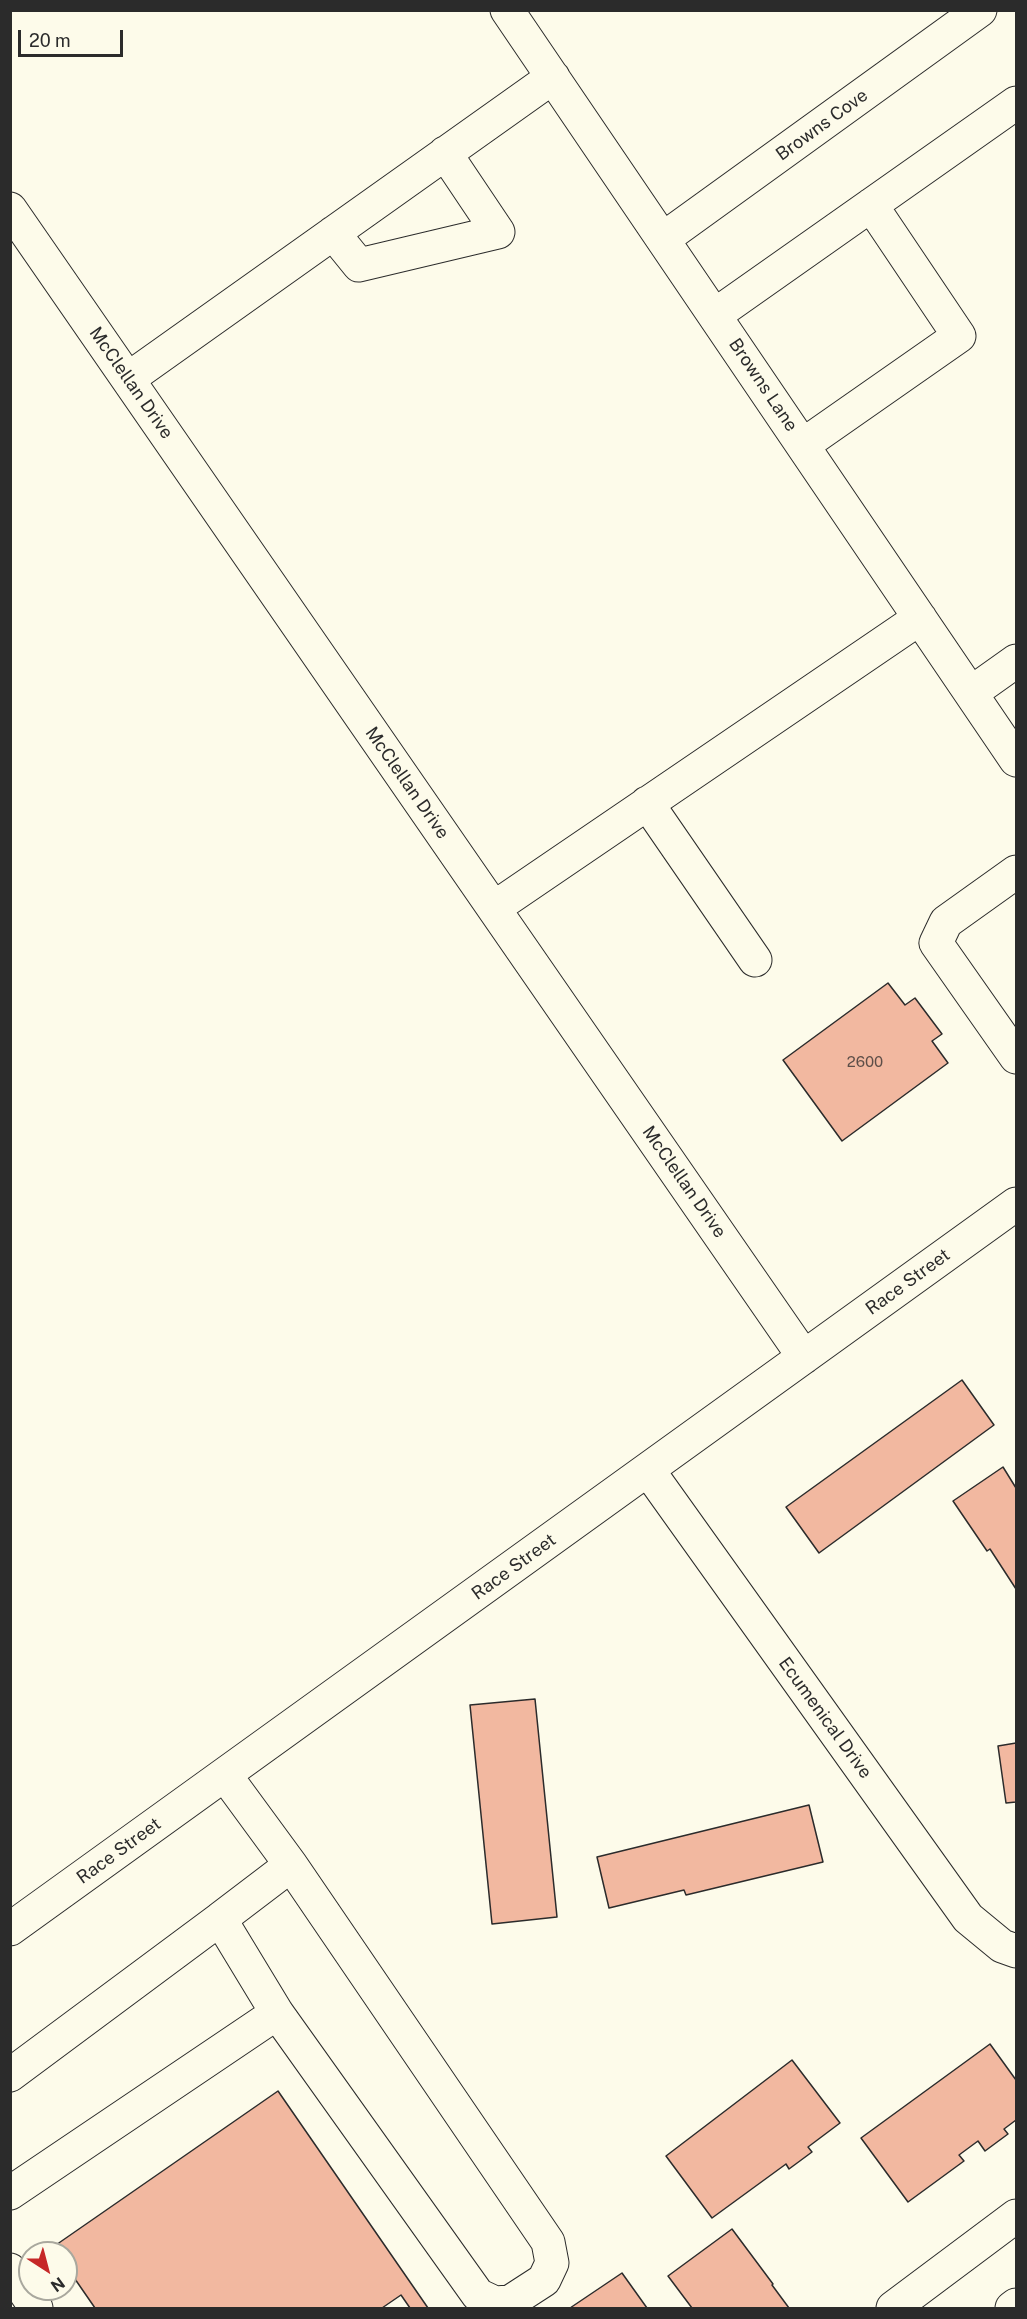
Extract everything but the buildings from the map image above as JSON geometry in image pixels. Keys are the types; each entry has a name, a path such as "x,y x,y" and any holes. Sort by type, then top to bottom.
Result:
{"street":[{"name":"Browns Lane","path":"507,10 1017,760"},
{"name":"Browns Cove","path":"663,238 980,10"},
{"path":"128,379 553,77"},
{"path":"715,315 1017,103"},
{"path":"333,233 359,265 498,232 445,153"},
{"path":"803,445 959,336 871,205"},
{"name":"McClellan Drive","path":"10,209 804,1357"},
{"path":"494,908 920,618"},
{"path":"971,693 1017,661"},
{"path":"647,803 755,960"},
{"path":"1017,872 946,922 936,944 1017,1057"},
{"name":"Race Street","path":"10,1929 1017,1204"},
{"name":"Ecumenical Drive","path":"648,1470 968,1917 1002,1946 1017,1951"},
{"path":"220,1919 277,2013 478,2295 495,2303 510,2302 544,2280 552,2263 548,2242 291,1865 225,1775"},
{"path":"10,2075 291,1865"},
{"path":"10,2193 277,2013"},
{"path":"893,2308 1017,2216"},
{"path":"10,2270 36,2308"},
{"path":"1012,2308 1017,2305"}]}
